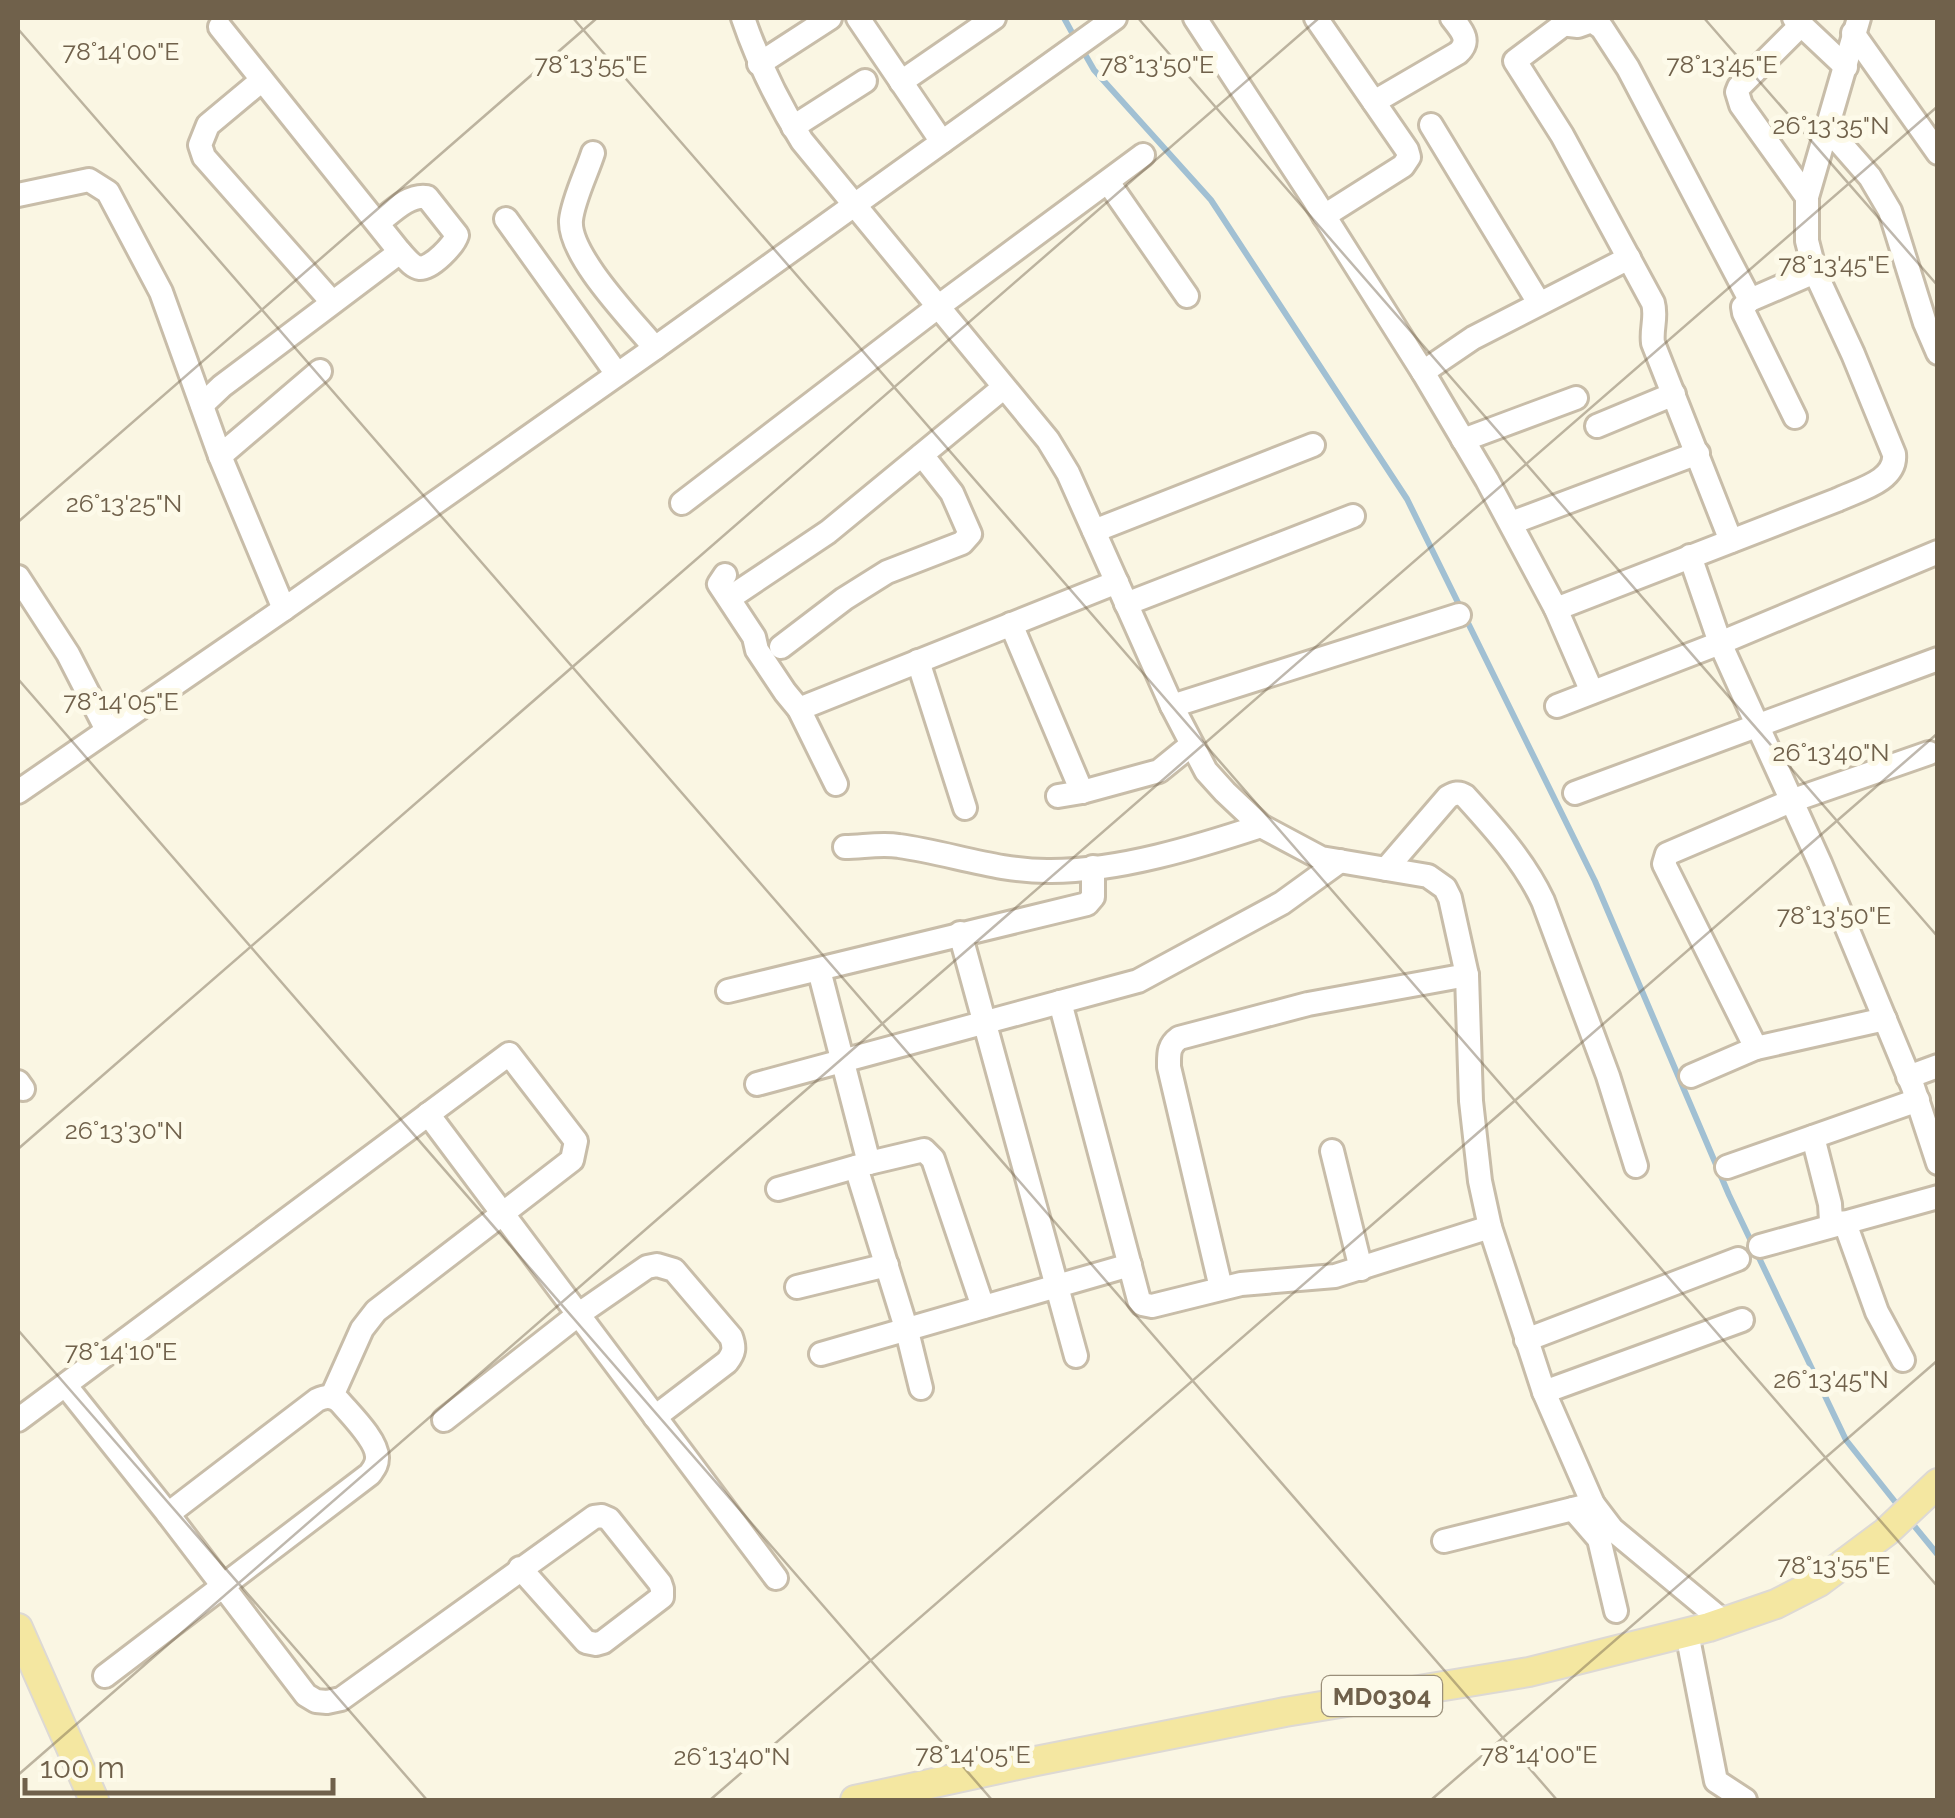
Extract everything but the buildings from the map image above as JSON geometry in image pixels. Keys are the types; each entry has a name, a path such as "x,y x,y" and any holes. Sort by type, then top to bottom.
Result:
{"main road":[{"name":"MD0304","path":"855,1800 1284,1712 1528,1672 1724,1622 1776,1604 1819,1582 1886,1532 1936,1483"},
{"path":"18,1628 25,1665 94,1800"}],"street":[{"path":"742,18 759,64 793,126 1048,440 1068,472 1172,706 1215,781 1261,826 1321,858 1428,876 1450,898 1467,976 1472,1100 1480,1181 1490,1227 1583,1506 1600,1539 1616,1611"},
{"path":"759,64 830,18"},
{"path":"858,18 942,142"},
{"path":"901,82 994,18"},
{"path":"1195,18 1464,440 1556,609 1592,692"},
{"path":"1316,18 1408,150 1408,162 1324,216"},
{"path":"1374,102 1464,47 1465,35 1452,18"},
{"path":"1731,541 1653,342 1653,304 1562,135 1515,61 1565,20 1578,26 1592,21 1602,28 1628,68 1750,300"},
{"path":"1806,197 1741,105 1737,92 1798,21 1846,67"},
{"path":"1556,609 1837,500 1892,470 1894,454 1815,272 1807,241 1806,197 1856,25"},
{"path":"1856,25 1938,153"},
{"path":"220,26 400,252 414,266 429,264 452,246 457,235 422,194 378,223"},
{"path":"18,792 655,348 1094,30"},
{"path":"262,80 208,125 200,145 204,157 332,302"},
{"path":"793,126 865,81"},
{"path":"1431,126 1539,303"},
{"path":"1827,128 1870,178 1890,211 1938,354"},
{"path":"593,153 571,217 572,236 582,256 655,348"},
{"path":"682,502 1143,156"},
{"path":"18,195 89,180 108,192 161,292 220,456 284,608"},
{"path":"1108,182 1187,296"},
{"path":"506,219 617,374"},
{"path":"202,404 400,252"},
{"path":"1423,372 1473,338 1628,258"},
{"path":"1795,418 1744,307 1750,300 1815,272"},
{"path":"220,456 320,371"},
{"path":"836,784 799,708 756,650 754,636 720,584 731,584 828,532 1004,388"},
{"path":"1596,426 1674,394"},
{"path":"1464,440 1576,398"},
{"path":"1094,531 1313,445"},
{"path":"1510,523 1698,453"},
{"path":"780,647 888,572 962,544 970,534 952,493 922,455"},
{"path":"1126,604 1353,516"},
{"path":"1556,706 1938,552"},
{"path":"1690,556 1720,643 1885,1019 1938,1163"},
{"path":"18,577 54,630 107,730"},
{"path":"799,708 1116,582"},
{"path":"1172,706 1460,614"},
{"path":"1011,624 1082,792"},
{"path":"1576,793 1938,659"},
{"path":"918,661 966,808"},
{"path":"1058,796 1159,771 1191,745"},
{"path":"1756,1048 1664,859 1672,850 1791,801 1929,753"},
{"path":"1386,869 1454,793 1466,796 1510,846 1543,901 1608,1076 1636,1166"},
{"path":"845,848 895,845 992,866 1050,871 1093,867 1206,844 1261,826"},
{"path":"756,1084 1138,981 1282,904 1340,861"},
{"path":"728,991 1087,904 1092,897 1093,867"},
{"path":"960,933 1076,1356"},
{"path":"819,970 843,1060 862,1165 920,1388"},
{"path":"1222,1288 1169,1066 1172,1043 1308,1004 1467,976"},
{"path":"1060,1002 1138,1300 1146,1306 1222,1288 1334,1276 1490,1227"},
{"path":"1692,1076 1756,1048 1885,1019"},
{"path":"18,1420 509,1054 576,1141 572,1160 368,1319 332,1396"},
{"path":"1908,1077 1938,1066"},
{"path":"1727,1167 1918,1100"},
{"path":"428,1114 776,1578"},
{"path":"1813,1137 1832,1220 1845,1223"},
{"path":"778,1189 924,1150 933,1159 983,1306"},
{"path":"1332,1150 1361,1269"},
{"path":"1760,1246 1938,1198"},
{"path":"1845,1223 1877,1312 1903,1360"},
{"path":"1526,1340 1738,1259"},
{"path":"444,1420 579,1314 657,1264 674,1270 734,1346 727,1362 655,1417"},
{"path":"797,1287 887,1265"},
{"path":"821,1354 1130,1265"},
{"path":"1544,1392 1742,1320"},
{"path":"66,1386 306,1695 316,1701 341,1698 404,1655 520,1568 594,1517 610,1519 660,1583 662,1596 603,1642 591,1644 520,1568"},
{"path":"168,1514 317,1400 332,1396"},
{"path":"106,1676 370,1474 378,1456 374,1444 332,1396"},
{"path":"1444,1542 1583,1506"},
{"path":"1583,1506 1724,1622"},
{"path":"1687,1632 1717,1791 1745,1800"}],"waterway":[{"path":"1064,18 1075,38"},
{"path":"1082,49 1094,70 1211,200 1407,499 1595,881 1729,1195 1846,1440 1900,1508"},
{"path":"1911,1522 1938,1555"}]}
